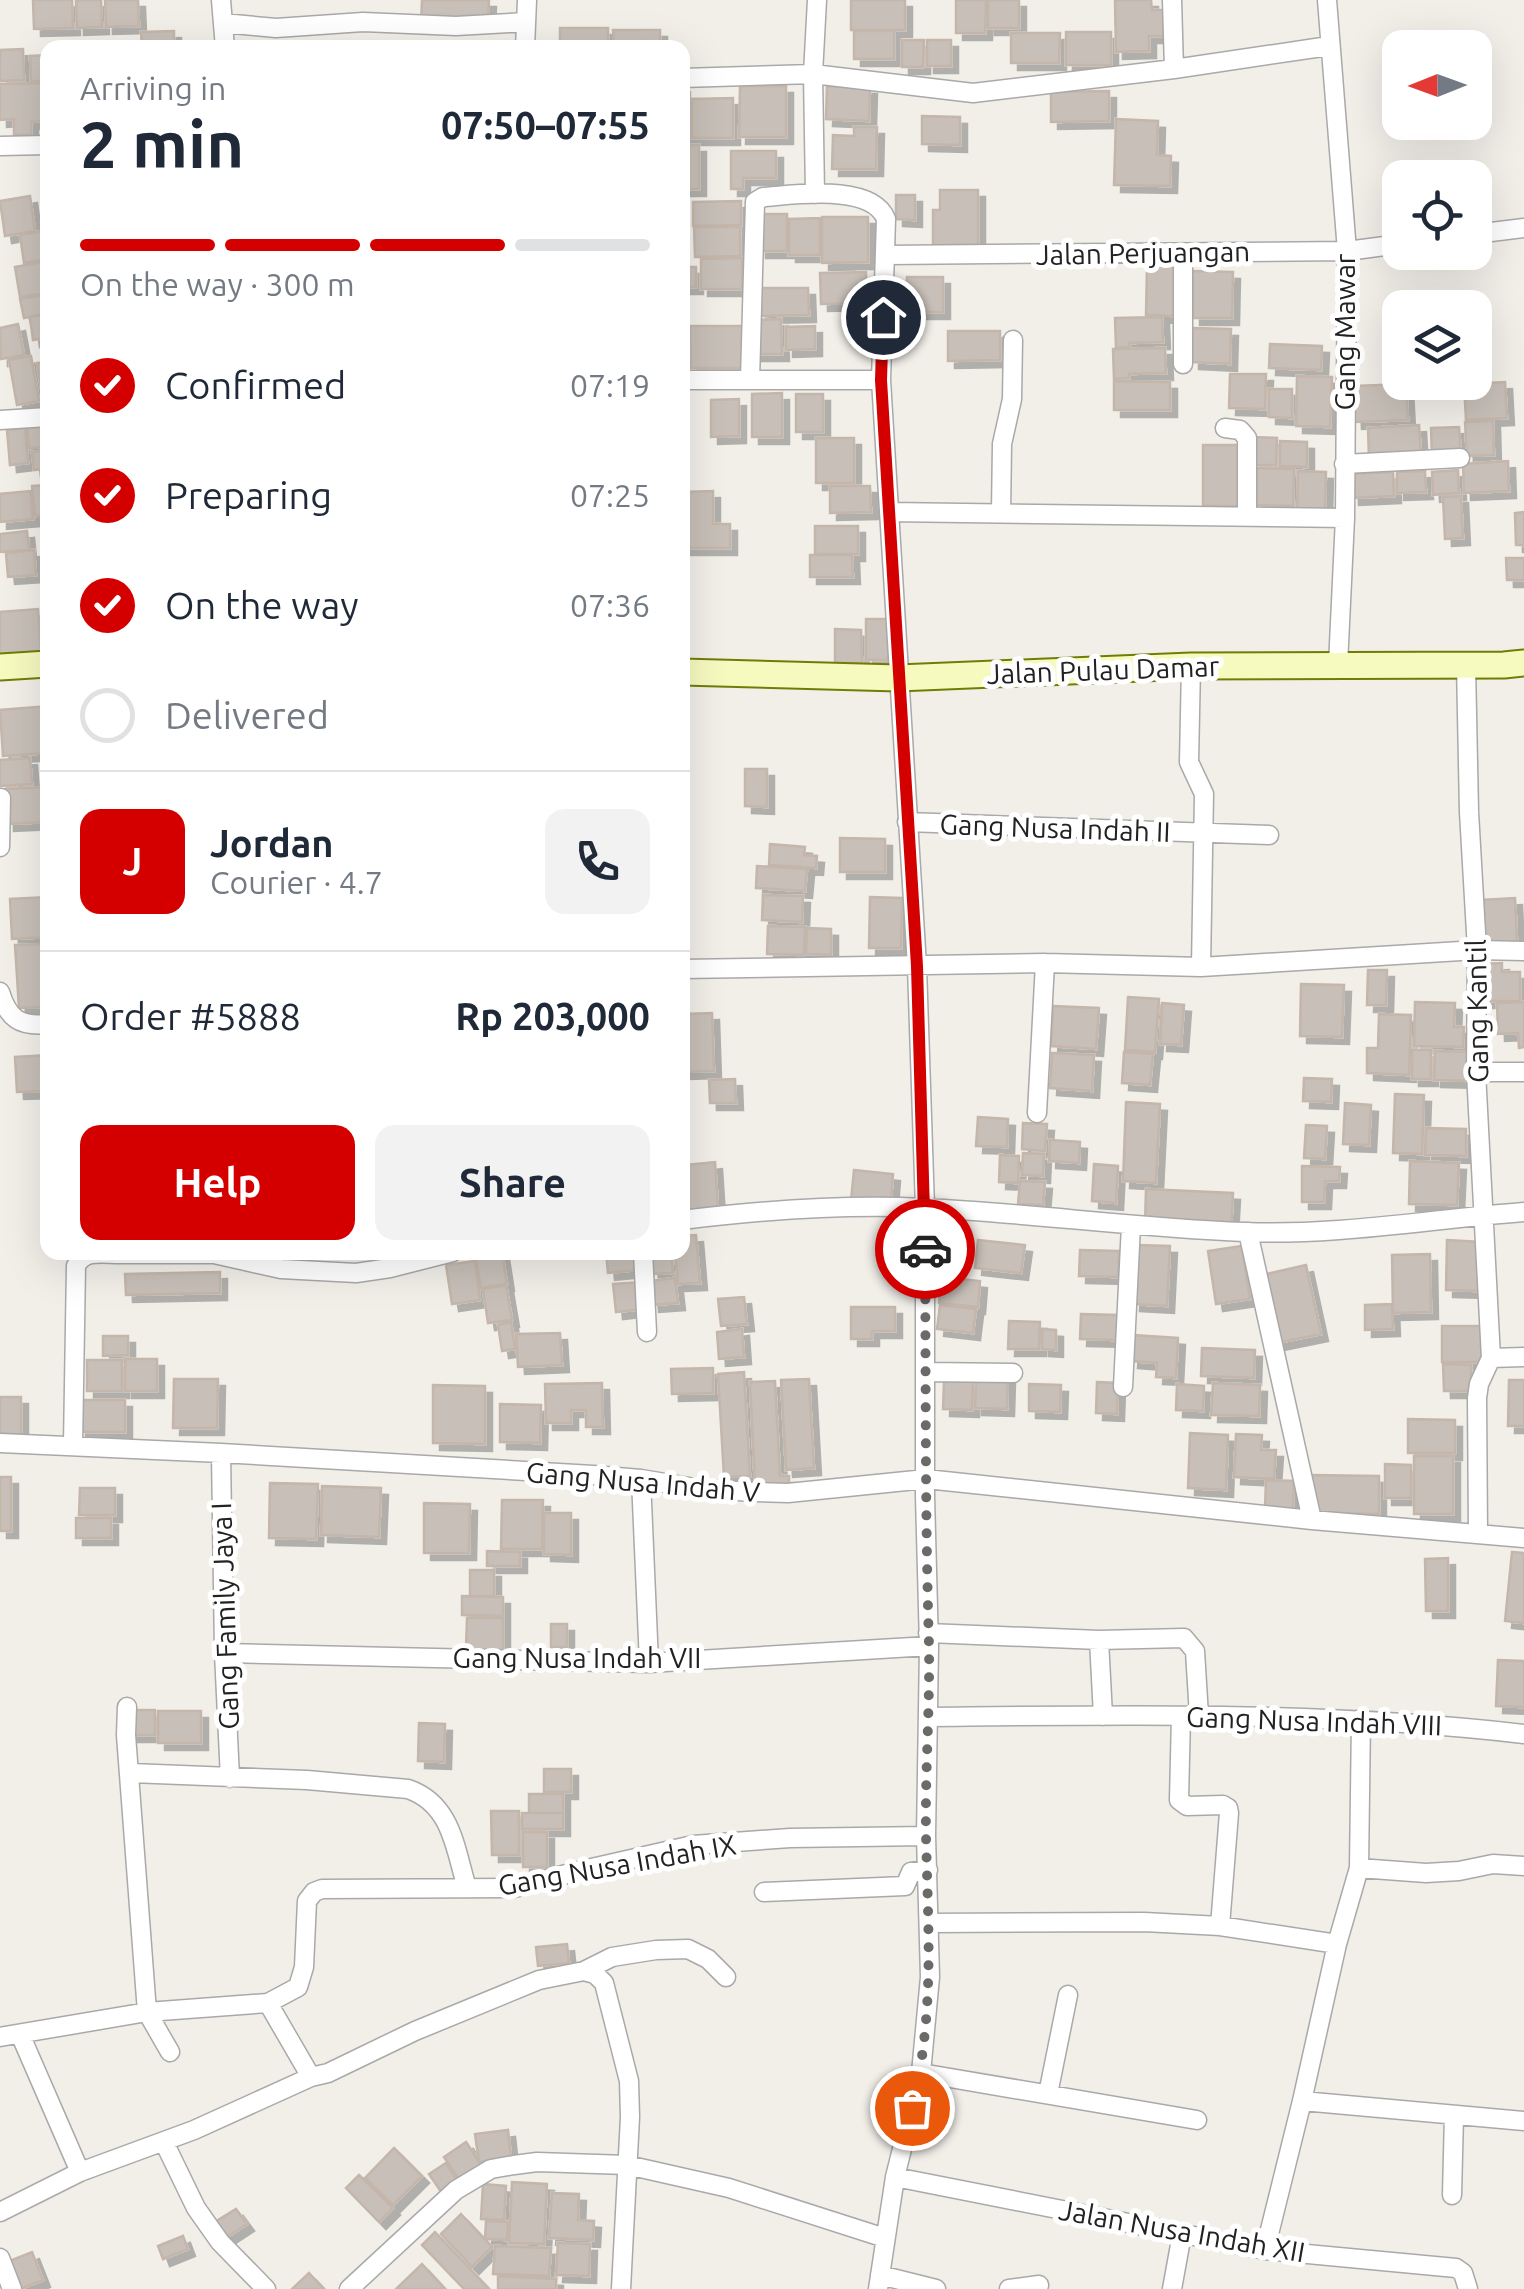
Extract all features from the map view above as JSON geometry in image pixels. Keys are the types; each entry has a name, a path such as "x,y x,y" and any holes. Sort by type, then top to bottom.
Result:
{"street":[{"path":"221,0 224,40"},
{"path":"525,40 527,0"},
{"path":"815,194 817,0"},
{"path":"1172,0 1174,69"},
{"name":"Gang Mawar","path":"1327,0 1346,251 1344,518 1338,665"},
{"path":"224,23 276,28 362,22 456,26 526,22"},
{"path":"690,78 814,74 973,93 1329,46"},
{"path":"0,146 40,145"},
{"path":"750,380 754,202 762,197 815,194 875,203 886,218 881,380 917,966 924,1208 930,1977 921,2073 895,2177 879,2282 936,2289"},
{"path":"1492,232 1524,228"},
{"name":"Jalan Perjuangan","path":"886,254 1346,251 1382,246"},
{"path":"1183,253 1183,364"},
{"path":"1001,513 1002,444 1012,399 1013,340"},
{"path":"690,380 881,380"},
{"path":"0,420 40,417"},
{"path":"1226,428 1240,430 1247,438 1247,517"},
{"path":"1344,464 1460,458"},
{"path":"889,512 1344,518"},
{"name":"Jalan Pulau Damar","path":"690,672 898,678 1191,666 1524,663"},
{"name":"Gang Kantil","path":"1466,664 1476,1072 1491,1358 1477,1398 1478,1534"},
{"path":"0,668 40,665"},
{"path":"1191,666 1189,762 1204,794 1201,967"},
{"path":"0,847 1,798"},
{"name":"Gang Nusa Indah II","path":"907,822 1269,836"},
{"path":"690,970 1045,963 1201,967 1476,950 1524,951"},
{"path":"1037,1113 1045,963"},
{"path":"0,992 5,1008 19,1022 40,1025"},
{"path":"1476,1072 1524,1072"},
{"path":"690,1219 845,1207 924,1208 1248,1232 1336,1230 1524,1212"},
{"path":"1123,1388 1131,1226"},
{"path":"1248,1232 1312,1520"},
{"path":"73,1445 79,1260"},
{"path":"241,1260 281,1269 356,1273 422,1260"},
{"path":"643,1260 647,1332"},
{"path":"1491,1358 1524,1357"},
{"path":"926,1372 1013,1373"},
{"name":"Gang Nusa Indah V","path":"0,1443 640,1479 701,1490 788,1492 926,1478 1312,1520 1524,1538"},
{"name":"Gang Family Jaya I","path":"221,1453 230,1778"},
{"path":"640,1479 649,1663"},
{"path":"928,1639 1184,1638 1194,1651 1179,1800 1187,1806 1223,1806 1230,1813 1220,1926"},
{"name":"Gang Nusa Indah VII","path":"224,1653 649,1663 928,1639"},
{"path":"1099,1640 1103,1716"},
{"path":"127,1707 147,2012 170,2052"},
{"name":"Gang Nusa Indah VIII","path":"928,1717 1361,1719 1524,1734"},
{"path":"1265,2250 1337,1944 1359,1868 1361,1719"},
{"path":"131,1773 307,1780 408,1789 423,1794 444,1814 467,1888"},
{"name":"Gang Nusa Indah IX","path":"268,2004 298,1986 304,1967 307,1902 322,1889 514,1888 693,1845 790,1838 926,1836"},
{"path":"1359,1868 1426,1873 1493,1864 1524,1866"},
{"path":"764,1892 905,1886 911,1872 928,1870"},
{"path":"929,1923 1144,1922 1220,1926 1337,1944"},
{"path":"0,2212 80,2172 164,2142 539,1980 584,1971 612,1957 688,1948 726,1977"},
{"path":"584,1971 596,1974 604,1983 629,2081 621,2289"},
{"path":"1048,2094 1068,1995"},
{"path":"0,2037 147,2012 268,2004 311,2077"},
{"path":"20,2034 80,2172"},
{"path":"921,2073 1197,2120"},
{"path":"1302,2102 1524,2121"},
{"path":"1452,2195 1454,2115"},
{"path":"164,2142 196,2208 220,2242 266,2289"},
{"path":"349,2289 456,2190 491,2169 537,2162 627,2165 728,2188 885,2238"},
{"name":"Jalan Nusa Indah XII","path":"895,2177 1265,2250 1456,2268 1464,2273 1468,2284"},
{"path":"1172,2289 1182,2234"},
{"path":"0,2258 12,2289"},
{"path":"1009,2289 1039,2285"}],"building":[{"path":"33,0 72,0 73,28 34,29"},
{"path":"76,0 101,0 102,27 77,28"},
{"path":"105,0 138,0 139,26 106,27"},
{"path":"422,0 489,0 488,20 421,24"},
{"path":"851,0 905,0 905,30 851,30"},
{"path":"956,0 986,0 985,33 956,33"},
{"path":"988,0 1019,0 1019,28 988,28"},
{"path":"1115,0 1151,0 1152,10 1163,10 1164,36 1149,36 1149,51 1116,52"},
{"path":"560,28 608,28 608,40 560,40"},
{"path":"613,30 660,30 660,40 614,40"},
{"path":"174,31 174,40 142,40 141,32"},
{"path":"854,31 894,31 894,59 854,59"},
{"path":"1066,32 1111,32 1111,65 1066,65"},
{"path":"1011,33 1060,33 1059,63 1011,63"},
{"path":"902,40 924,40 923,67 902,67"},
{"path":"927,40 951,40 951,66 927,66"},
{"path":"23,49 24,80 0,81 0,50"},
{"path":"40,55 40,81 31,81 30,56"},
{"path":"40,83 40,121 31,122 31,134 14,135 14,119 0,120 0,84"},
{"path":"740,86 786,86 786,137 739,137"},
{"path":"827,86 870,87 869,121 826,119"},
{"path":"1109,91 1109,121 1051,122 1051,92"},
{"path":"733,98 733,138 692,138 692,99"},
{"path":"922,116 960,117 960,145 922,144"},
{"path":"1116,119 1158,121 1157,155 1171,156 1170,186 1114,185"},
{"path":"854,127 877,127 876,169 832,169 833,135 854,136"},
{"path":"690,145 699,145 699,189 690,189"},
{"path":"731,151 776,151 776,178 743,178 743,189 731,189"},
{"path":"940,190 978,190 978,245 933,245 933,210 940,210"},
{"path":"896,195 915,195 915,220 896,219"},
{"path":"30,196 35,231 5,236 0,201"},
{"path":"741,201 741,225 693,226 693,202"},
{"path":"758,214 787,214 787,251 759,251"},
{"path":"822,217 868,217 868,262 822,263"},
{"path":"820,218 820,255 789,255 789,219"},
{"path":"694,227 740,227 740,256 695,257"},
{"path":"40,231 40,260 24,263 20,235"},
{"path":"742,258 742,289 701,289 701,259"},
{"path":"40,262 40,294 20,297 15,267"},
{"path":"1147,266 1177,267 1176,316 1146,315"},
{"path":"690,267 696,267 696,287 690,287"},
{"path":"1193,271 1233,272 1232,318 1193,318"},
{"path":"866,272 866,303 821,304 820,273"},
{"path":"907,277 943,277 943,312 906,312"},
{"path":"759,288 808,288 809,315 759,316"},
{"path":"40,295 40,315 24,318 20,299"},
{"path":"40,315 40,339 33,340 30,317"},
{"path":"1162,317 1163,342 1129,343 1129,347 1116,348 1115,318"},
{"path":"781,319 782,354 753,354 753,320"},
{"path":"18,324 24,355 1,359 0,328"},
{"path":"690,326 743,326 744,368 691,368"},
{"path":"815,326 815,349 786,350 786,327"},
{"path":"1192,328 1231,329 1230,364 1192,362"},
{"path":"948,331 1000,331 1000,360 948,361"},
{"path":"1270,344 1322,346 1321,370 1269,368"},
{"path":"1165,348 1166,373 1129,374 1129,378 1114,379 1113,349"},
{"path":"31,356 39,401 17,405 9,360"},
{"path":"1230,374 1266,374 1265,409 1229,408"},
{"path":"1297,376 1332,377 1330,427 1296,426"},
{"path":"1114,381 1170,382 1170,410 1114,410"},
{"path":"1505,382 1507,418 1466,420 1465,400 1492,400 1492,383"},
{"path":"1382,385 1382,400 1407,400 1408,420 1355,422 1353,386"},
{"path":"1269,389 1292,389 1292,418 1269,417"},
{"path":"782,393 782,437 752,437 752,394"},
{"path":"796,394 823,394 823,432 796,432"},
{"path":"739,399 739,436 711,437 711,400"},
{"path":"1493,421 1494,455 1467,456 1465,422"},
{"path":"40,424 40,447 29,448 27,425"},
{"path":"1419,425 1421,457 1369,460 1368,428"},
{"path":"1459,427 1461,458 1432,459 1431,428"},
{"path":"25,428 28,463 10,465 7,430"},
{"path":"1253,437 1277,438 1276,465 1253,465"},
{"path":"816,438 854,438 854,483 816,483"},
{"path":"1280,441 1307,442 1307,467 1280,466"},
{"path":"1203,445 1241,445 1241,506 1203,506"},
{"path":"40,451 40,470 34,470 32,452"},
{"path":"1508,461 1509,491 1464,493 1463,464"},
{"path":"1257,468 1294,469 1293,506 1256,505"},
{"path":"1458,470 1459,493 1433,495 1432,472"},
{"path":"1298,471 1326,472 1325,511 1297,510"},
{"path":"1425,471 1426,492 1397,493 1397,472"},
{"path":"1393,472 1394,496 1352,498 1351,474"},
{"path":"32,486 40,486 40,516 35,516"},
{"path":"830,486 870,486 871,512 830,513"},
{"path":"30,491 33,519 0,522 0,494"},
{"path":"713,491 713,524 730,524 730,548 690,548 690,492"},
{"path":"1461,496 1463,538 1445,539 1443,497"},
{"path":"1524,512 1524,545 1516,545 1515,513"},
{"path":"815,526 858,526 858,554 815,554"},
{"path":"27,531 29,550 0,552 0,534"},
{"path":"34,550 36,575 8,577 6,553"},
{"path":"810,555 852,555 853,577 810,577"},
{"path":"1506,558 1524,558 1524,580 1507,580"},
{"path":"38,609 40,657 0,660 0,612"},
{"path":"866,619 888,619 888,660 866,660"},
{"path":"835,629 861,630 862,663 835,663"},
{"path":"40,707 40,754 3,756 0,710"},
{"path":"30,758 32,784 0,786 0,760"},
{"path":"745,769 767,769 767,807 745,806"},
{"path":"40,787 40,822 7,824 6,789"},
{"path":"840,838 885,839 885,872 840,872"},
{"path":"770,844 805,847 804,855 817,856 816,868 769,865"},
{"path":"757,866 807,869 805,891 756,888"},
{"path":"763,895 803,896 802,922 762,920"},
{"path":"40,897 40,937 12,939 10,899"},
{"path":"870,897 902,898 901,948 869,948"},
{"path":"1515,898 1517,941 1485,942 1482,900"},
{"path":"768,926 805,927 804,955 767,954"},
{"path":"807,928 831,929 831,955 806,954"},
{"path":"40,944 40,1007 19,1008 15,945"},
{"path":"1502,963 1502,972 1520,972 1520,1001 1481,1001 1480,964"},
{"path":"1368,970 1387,970 1386,1005 1367,1005"},
{"path":"1301,984 1344,985 1342,1037 1300,1036"},
{"path":"1128,997 1159,999 1155,1052 1125,1050"},
{"path":"1415,1002 1455,1003 1454,1027 1464,1027 1463,1047 1414,1046"},
{"path":"1524,1002 1524,1047 1519,1048 1518,1033 1498,1034 1497,1003"},
{"path":"1162,1003 1184,1005 1181,1045 1160,1044"},
{"path":"1053,1006 1099,1008 1096,1049 1051,1046"},
{"path":"712,1013 714,1071 690,1072 690,1014"},
{"path":"1379,1014 1411,1015 1409,1075 1367,1073 1367,1048 1378,1048"},
{"path":"1412,1050 1431,1050 1431,1079 1412,1079"},
{"path":"1435,1051 1473,1052 1472,1081 1434,1080"},
{"path":"1124,1052 1153,1054 1150,1085 1122,1083"},
{"path":"1052,1053 1094,1055 1092,1091 1050,1088"},
{"path":"40,1055 40,1091 17,1092 15,1057"},
{"path":"1304,1078 1332,1079 1331,1102 1303,1101"},
{"path":"735,1079 736,1103 710,1103 709,1080"},
{"path":"1395,1094 1424,1095 1422,1154 1393,1153"},
{"path":"1126,1102 1160,1104 1156,1183 1123,1181"},
{"path":"1345,1103 1371,1105 1369,1145 1343,1144"},
{"path":"978,1117 1008,1119 1007,1147 976,1146"},
{"path":"1023,1123 1047,1124 1045,1151 1022,1149"},
{"path":"1306,1125 1327,1126 1325,1159 1304,1158"},
{"path":"1426,1128 1466,1129 1466,1156 1425,1155"},
{"path":"1050,1140 1080,1142 1079,1163 1049,1161"},
{"path":"1023,1153 1044,1154 1043,1176 1022,1175"},
{"path":"1000,1155 1019,1156 1018,1183 999,1182"},
{"path":"1410,1161 1459,1163 1457,1205 1409,1204"},
{"path":"715,1162 718,1208 690,1210 690,1164"},
{"path":"1094,1164 1118,1166 1116,1203 1092,1201"},
{"path":"1302,1166 1340,1167 1339,1181 1325,1181 1324,1202 1302,1202"},
{"path":"854,1170 893,1174 891,1200 851,1200"},
{"path":"1020,1181 1045,1182 1043,1205 1018,1204"},
{"path":"1146,1189 1233,1193 1231,1229 1145,1224"},
{"path":"690,1235 696,1235 700,1283 678,1284 676,1260 690,1260"},
{"path":"978,1240 1025,1245 1021,1273 975,1268"},
{"path":"1447,1240 1481,1242 1479,1291 1446,1290"},
{"path":"1137,1245 1170,1246 1167,1306 1133,1304"},
{"path":"1242,1246 1250,1299 1216,1304 1208,1251"},
{"path":"1080,1250 1119,1251 1118,1277 1079,1276"},
{"path":"1430,1254 1431,1312 1393,1313 1392,1255"},
{"path":"476,1260 503,1260 507,1284 481,1288"},
{"path":"607,1260 638,1260 639,1270 608,1273"},
{"path":"651,1260 672,1260 673,1273 652,1274"},
{"path":"475,1261 480,1300 452,1304 446,1265"},
{"path":"1306,1265 1321,1334 1277,1343 1262,1275"},
{"path":"220,1272 220,1293 126,1295 125,1274"},
{"path":"942,1277 980,1281 978,1307 939,1303"},
{"path":"675,1278 678,1303 652,1305 650,1281"},
{"path":"642,1282 644,1309 616,1312 613,1284"},
{"path":"506,1285 512,1320 488,1323 483,1289"},
{"path":"744,1297 747,1324 721,1326 718,1299"},
{"path":"1392,1304 1393,1329 1365,1330 1365,1305"},
{"path":"940,1305 976,1309 973,1333 937,1329"},
{"path":"851,1307 895,1307 895,1331 872,1331 872,1339 851,1339"},
{"path":"1081,1314 1119,1315 1118,1340 1080,1339"},
{"path":"1009,1321 1040,1322 1039,1349 1008,1349"},
{"path":"511,1322 515,1349 502,1351 498,1325"},
{"path":"1442,1326 1488,1326 1488,1362 1442,1362"},
{"path":"742,1329 744,1357 719,1359 717,1332"},
{"path":"1042,1329 1056,1330 1056,1350 1042,1349"},
{"path":"560,1333 562,1365 518,1367 516,1334"},
{"path":"1133,1335 1178,1338 1176,1378 1156,1377 1157,1363 1131,1361"},
{"path":"103,1336 128,1336 128,1355 103,1356"},
{"path":"1202,1348 1255,1350 1254,1378 1201,1376"},
{"path":"125,1359 157,1359 157,1391 125,1391"},
{"path":"87,1360 122,1360 122,1391 87,1391"},
{"path":"1443,1364 1471,1365 1471,1391 1444,1391"},
{"path":"713,1368 713,1393 672,1394 671,1369"},
{"path":"744,1372 750,1476 724,1477 718,1374"},
{"path":"976,1375 1008,1376 1007,1409 975,1408"},
{"path":"174,1379 218,1379 217,1428 173,1428"},
{"path":"809,1379 814,1468 786,1470 781,1380"},
{"path":"1509,1380 1524,1380 1524,1426 1508,1426"},
{"path":"775,1381 780,1476 789,1476 789,1486 755,1487 750,1382"},
{"path":"944,1381 973,1382 972,1410 943,1409"},
{"path":"1097,1382 1118,1383 1117,1414 1096,1413"},
{"path":"602,1383 603,1427 586,1427 586,1410 571,1410 571,1423 546,1423 545,1384"},
{"path":"1213,1383 1260,1385 1259,1416 1211,1415"},
{"path":"1029,1384 1061,1385 1060,1412 1029,1411"},
{"path":"1177,1384 1204,1386 1203,1411 1176,1410"},
{"path":"433,1385 485,1386 485,1444 433,1443"},
{"path":"0,1397 21,1397 21,1434 0,1434"},
{"path":"79,1400 125,1400 125,1432 79,1432"},
{"path":"500,1404 541,1405 540,1443 500,1442"},
{"path":"1408,1419 1455,1420 1455,1453 1408,1453"},
{"path":"1190,1433 1228,1435 1226,1490 1188,1488"},
{"path":"1236,1434 1262,1435 1261,1450 1276,1450 1274,1479 1234,1477"},
{"path":"1414,1456 1453,1456 1453,1514 1414,1514"},
{"path":"1385,1464 1411,1465 1411,1498 1385,1498"},
{"path":"1311,1475 1379,1476 1379,1514 1310,1513"},
{"path":"0,1477 11,1477 11,1531 0,1531"},
{"path":"1266,1480 1294,1481 1293,1511 1265,1509"},
{"path":"270,1483 318,1484 316,1539 269,1538"},
{"path":"322,1486 381,1488 379,1537 321,1535"},
{"path":"80,1488 115,1488 115,1515 79,1515"},
{"path":"502,1500 543,1500 542,1549 501,1549"},
{"path":"424,1503 470,1504 469,1553 424,1553"},
{"path":"544,1513 571,1513 571,1555 544,1554"},
{"path":"76,1518 111,1518 111,1538 76,1538"},
{"path":"487,1551 520,1552 520,1566 487,1566"},
{"path":"1512,1552 1524,1553 1524,1623 1505,1621"},
{"path":"1448,1558 1448,1611 1426,1611 1425,1559"},
{"path":"470,1570 494,1570 494,1596 470,1596"},
{"path":"462,1596 503,1597 503,1616 462,1615"},
{"path":"467,1618 503,1618 503,1650 466,1649"},
{"path":"551,1624 567,1624 567,1647 551,1647"},
{"path":"1498,1660 1524,1661 1524,1707 1496,1706"},
{"path":"130,1710 155,1710 155,1735 130,1735"},
{"path":"158,1711 201,1711 201,1743 158,1743"},
{"path":"419,1723 445,1724 444,1762 418,1761"},
{"path":"544,1769 571,1769 571,1792 544,1792"},
{"path":"529,1794 563,1794 563,1813 529,1813"},
{"path":"491,1811 519,1811 519,1855 492,1855"},
{"path":"522,1813 563,1813 563,1829 522,1829"},
{"path":"523,1832 547,1832 547,1867 523,1867"},
{"path":"567,1944 569,1963 538,1966 536,1947"},
{"path":"508,2130 511,2157 479,2162 475,2134"},
{"path":"466,2142 482,2166 460,2181 444,2157"},
{"path":"394,2148 422,2176 393,2205 365,2178"},
{"path":"446,2163 460,2185 444,2196 429,2174"},
{"path":"359,2175 393,2208 379,2222 346,2188"},
{"path":"512,2182 547,2184 544,2244 509,2243"},
{"path":"483,2184 506,2186 504,2220 481,2219"},
{"path":"552,2193 579,2194 578,2220 594,2221 593,2240 549,2238"},
{"path":"236,2209 247,2224 221,2241 210,2225"},
{"path":"461,2214 492,2247 472,2267 441,2234"},
{"path":"486,2221 508,2222 507,2240 485,2239"},
{"path":"435,2232 489,2289 464,2289 422,2245"},
{"path":"183,2236 188,2249 163,2259 158,2246"},
{"path":"558,2243 590,2244 589,2276 556,2275"},
{"path":"495,2246 551,2248 549,2276 493,2274"},
{"path":"32,2252 43,2280 20,2289 4,2263"},
{"path":"422,2264 445,2289 396,2289"},
{"path":"309,2273 324,2289 292,2289"},
{"path":"498,2276 556,2279 556,2289 498,2289"}],"way so far":[{"path":"912,2108 921,2073 930,1977 926,1836 929,1646 925,1249"}],"route":[{"path":"883,317 881,380 917,966 925,1249"}]}
